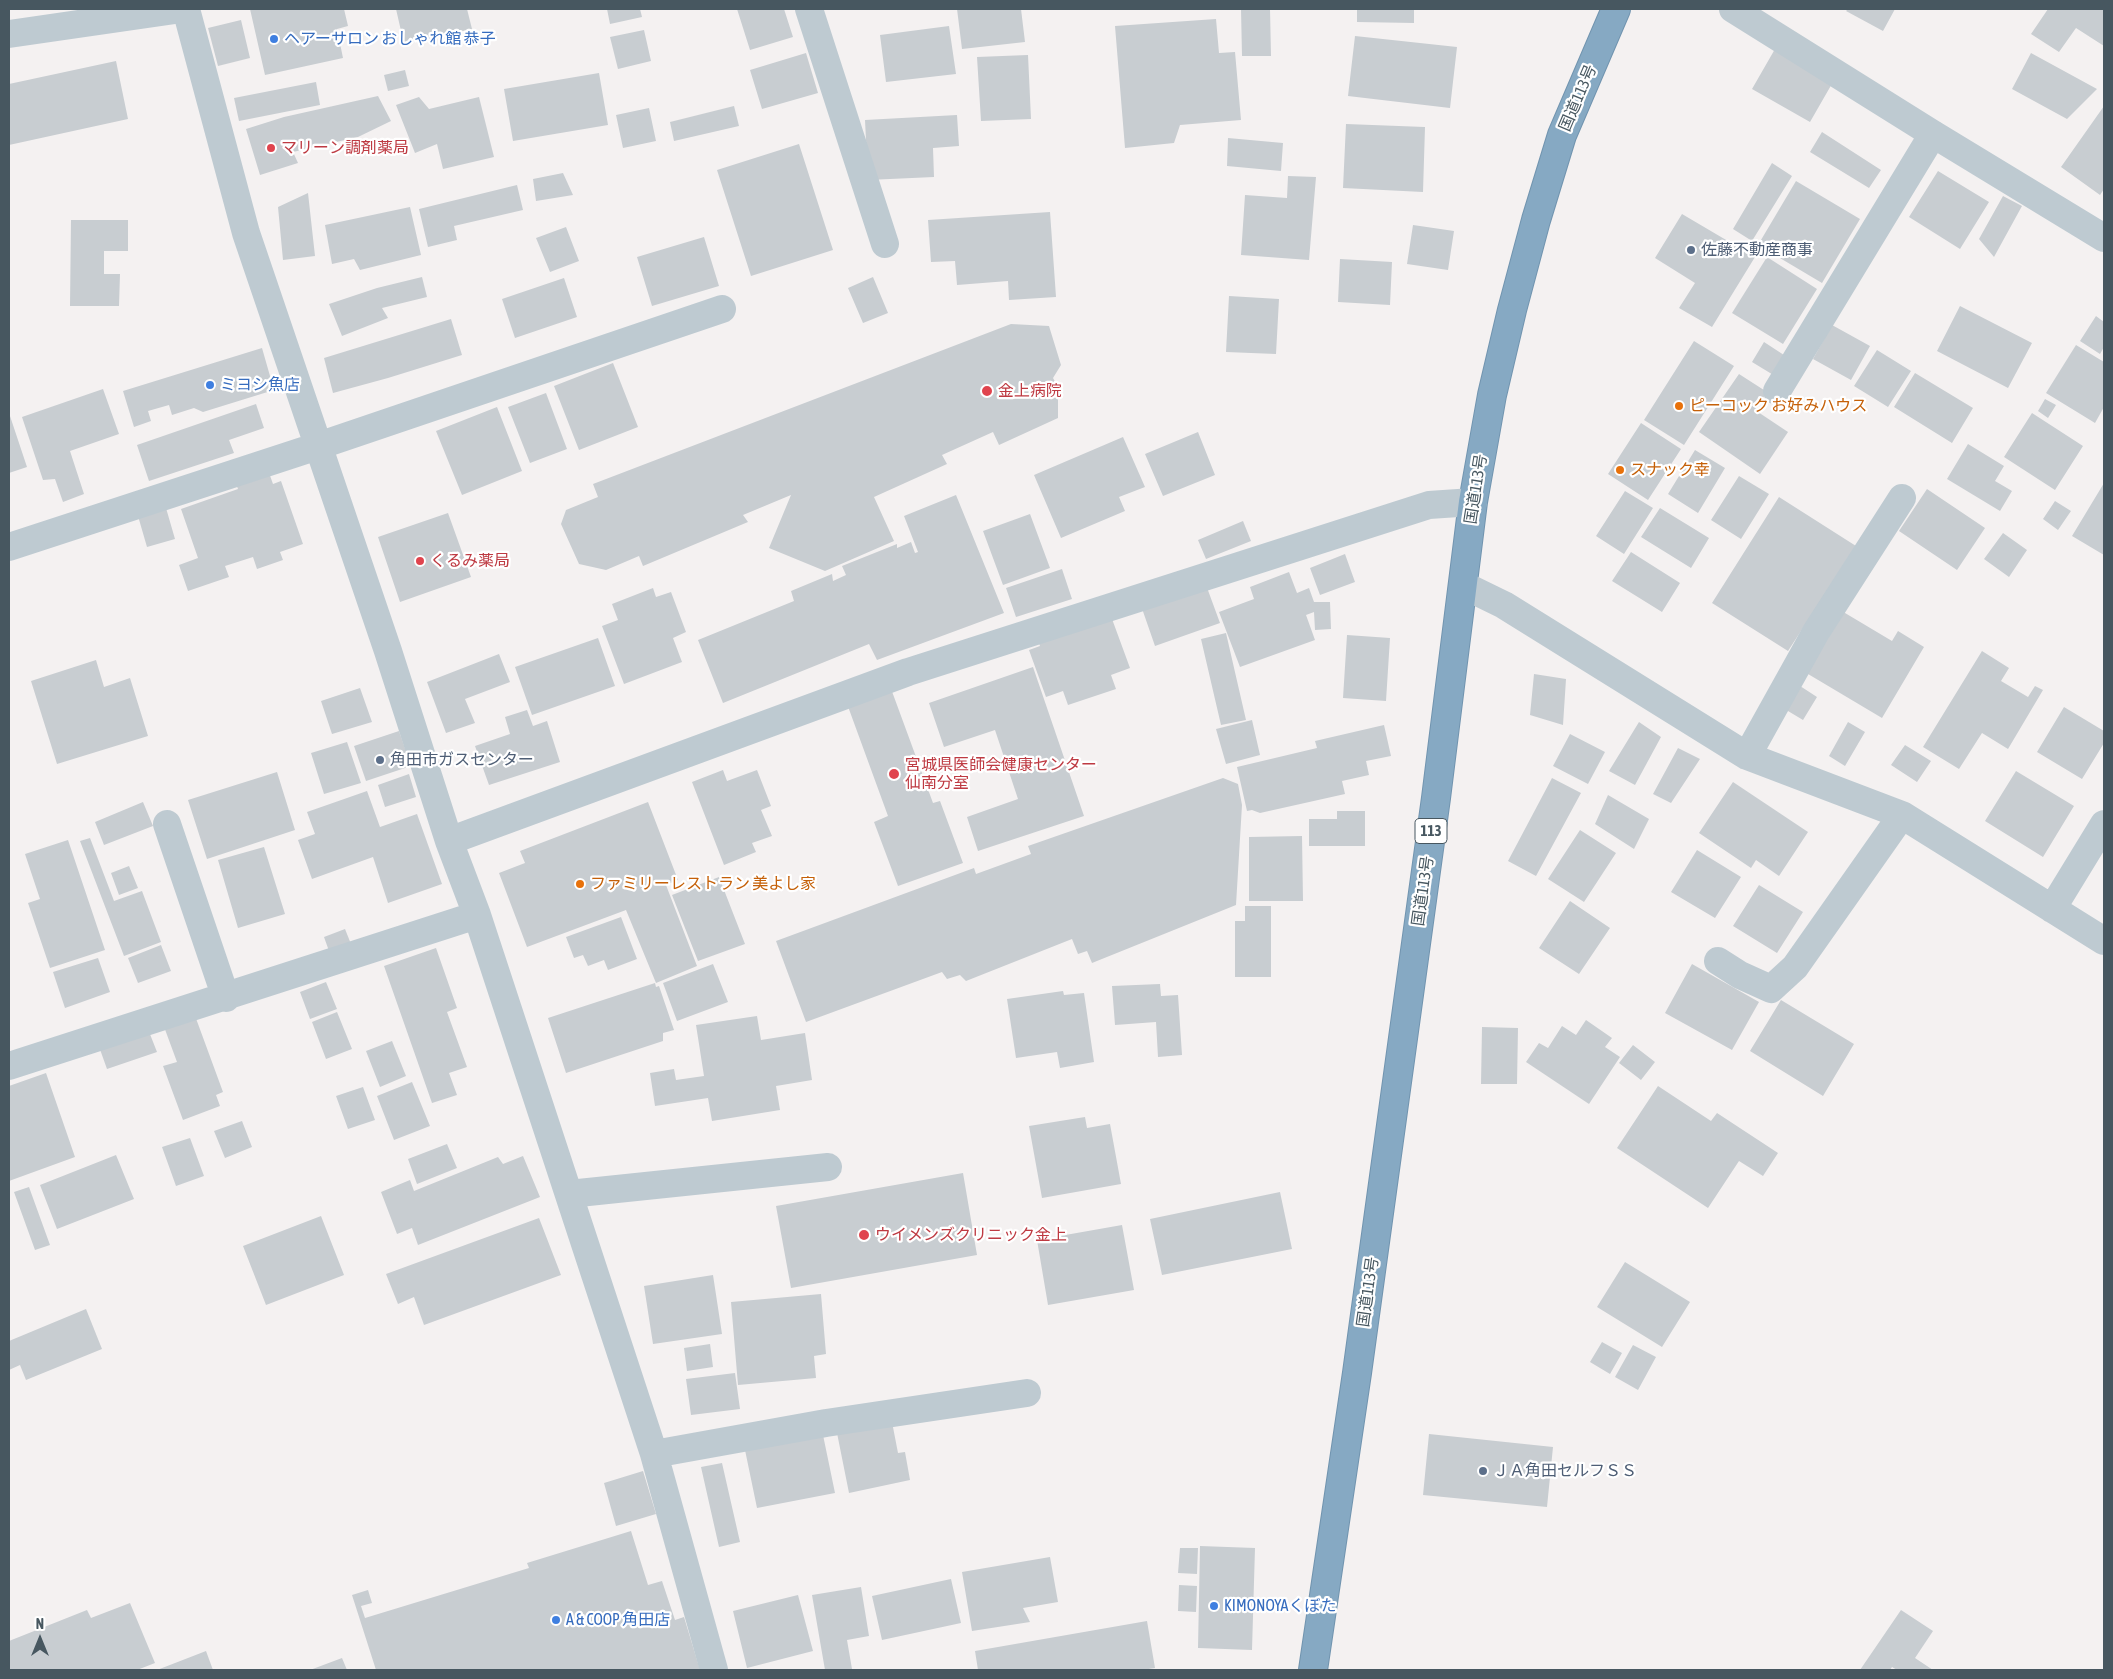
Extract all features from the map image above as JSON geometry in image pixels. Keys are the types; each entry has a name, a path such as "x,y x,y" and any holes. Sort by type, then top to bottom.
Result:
{"highway":[{"name":"国道113号","path":"1313,1670 1358,1364 1473,502 1492,395 1536,220 1562,135 1616,9"}],"street":[{"path":"9,34 182,9"},
{"path":"186,9 246,233 388,651 449,841 477,915 654,1454 714,1670"},
{"path":"809,9 885,244"},
{"path":"1733,9 2104,238"},
{"path":"1777,391 1933,134"},
{"path":"9,548 722,309"},
{"path":"1747,756 1816,632 1902,498"},
{"path":"449,841 908,672 1429,505 1473,502"},
{"path":"1463,585 1504,606 1747,756 1902,815 2104,941"},
{"path":"1718,961 1740,975 1770,989 1795,967 1902,815"},
{"path":"167,824 226,998"},
{"path":"2052,909 2104,824"},
{"path":"9,1066 226,998 477,915"},
{"path":"569,1194 828,1167"},
{"path":"654,1454 826,1423 1027,1393"}],"building":[{"path":"250,9 344,9 348,26 337,29 343,58 265,75"},
{"path":"396,9 467,9 472,29 404,44"},
{"path":"607,9 640,9 642,17 610,24"},
{"path":"737,9 784,9 793,37 750,50"},
{"path":"957,9 1021,9 1025,42 962,49"},
{"path":"1241,9 1270,9 1271,56 1242,56"},
{"path":"1357,9 1414,9 1414,23 1357,22"},
{"path":"1848,9 1895,9 1883,31 1846,11"},
{"path":"2048,9 2104,9 2104,46 2076,28 2059,52 2031,34"},
{"path":"1216,19 1219,53 1235,52 1241,120 1180,125 1174,143 1125,148 1115,26"},
{"path":"241,20 250,58 218,66 208,28"},
{"path":"949,26 956,74 886,82 880,35"},
{"path":"644,30 651,61 618,69 610,37"},
{"path":"1355,36 1457,47 1450,108 1348,96"},
{"path":"1779,42 1837,75 1810,122 1752,89"},
{"path":"806,53 818,93 762,109 750,70"},
{"path":"2031,53 2097,89 2067,119 2012,89"},
{"path":"1028,55 1031,119 981,121 977,57"},
{"path":"116,61 128,119 9,145 9,84"},
{"path":"405,70 409,86 388,91 384,75"},
{"path":"599,73 608,125 513,141 504,89"},
{"path":"316,82 320,105 239,121 234,98"},
{"path":"378,96 391,121 358,137 293,152 298,163 260,175 246,129 284,117"},
{"path":"419,97 429,109 479,97 494,157 443,169 437,144 415,153 396,105"},
{"path":"734,106 739,126 674,141 670,122"},
{"path":"2104,106 2104,189 2100,195 2061,167"},
{"path":"649,108 656,141 623,148 616,115"},
{"path":"957,115 959,146 933,148 934,177 868,180 865,120"},
{"path":"1346,124 1425,127 1423,192 1343,188"},
{"path":"1822,132 1881,170 1869,188 1810,152"},
{"path":"1228,138 1283,143 1281,171 1227,166"},
{"path":"799,144 833,250 751,276 717,170"},
{"path":"1772,163 1792,176 1752,241 1733,229"},
{"path":"1938,171 1989,202 1960,249 1909,217"},
{"path":"563,173 573,195 536,201 533,179"},
{"path":"1288,176 1316,177 1309,260 1241,255 1245,195 1287,198"},
{"path":"1796,181 1860,219 1822,283 1758,245"},
{"path":"517,185 523,210 454,226 457,240 428,247 419,209"},
{"path":"308,193 315,256 283,260 278,207"},
{"path":"2003,196 2022,206 1994,257 1979,239"},
{"path":"410,207 421,255 360,270 354,259 332,264 325,225"},
{"path":"1050,212 1056,297 1009,300 1008,281 957,285 955,261 931,262 928,220"},
{"path":"1682,214 1755,257 1712,327 1679,308 1695,283 1655,258"},
{"path":"71,220 128,220 128,251 104,251 104,274 120,274 119,306 70,306"},
{"path":"1413,225 1454,231 1448,270 1407,264"},
{"path":"566,227 579,261 550,272 536,238"},
{"path":"704,237 719,286 652,306 637,257"},
{"path":"1767,257 1817,289 1783,344 1732,313"},
{"path":"1340,259 1392,262 1390,305 1338,302"},
{"path":"422,277 427,297 382,308 388,318 342,336 329,304 377,288"},
{"path":"873,277 888,313 863,323 848,288"},
{"path":"564,278 577,317 515,338 502,299"},
{"path":"1229,296 1279,299 1276,354 1226,352"},
{"path":"1960,306 2032,343 2008,388 1937,351"},
{"path":"2096,316 2104,322 2104,347 2100,354 2080,341"},
{"path":"451,319 462,355 333,393 324,358"},
{"path":"1011,324 1049,326 1061,365 1053,378 1058,387 1058,418 999,445 993,432 942,455 947,464 874,497 894,541 825,571 769,548 791,495 743,515 748,522 643,566 639,556 606,570 579,564 561,524 566,510 598,497 593,484"},
{"path":"1832,325 1870,346 1851,380 1813,359"},
{"path":"1694,341 1734,366 1684,445 1644,420"},
{"path":"1764,342 1787,357 1775,376 1752,362"},
{"path":"2076,345 2104,362 2104,407 2095,423 2046,393"},
{"path":"262,348 274,390 203,412 194,408 172,415 169,405 148,411 151,421 134,427 123,391"},
{"path":"1877,350 1911,371 1888,407 1854,386"},
{"path":"613,363 638,427 579,450 554,386"},
{"path":"1915,373 1973,408 1952,443 1894,407"},
{"path":"1739,374 1767,392 1755,410 1788,432 1760,474 1699,432"},
{"path":"103,389 119,434 70,451 84,494 63,502 55,479 43,480 22,417"},
{"path":"546,393 567,449 530,463 508,407"},
{"path":"2045,399 2056,405 2048,418 2038,411"},
{"path":"256,404 264,428 229,440 234,453 149,481 137,445"},
{"path":"497,407 522,471 462,495 436,431"},
{"path":"9,413 27,467 9,473"},
{"path":"2032,413 2083,446 2055,490 2004,457"},
{"path":"1641,423 1681,449 1648,500 1608,474"},
{"path":"1198,432 1215,475 1163,496 1145,454"},
{"path":"1123,437 1145,487 1119,497 1125,511 1061,538 1034,475"},
{"path":"1968,444 2004,466 1995,481 2012,491 2000,511 1947,479"},
{"path":"1695,450 1725,468 1698,513 1668,494"},
{"path":"268,470 273,484 281,481 303,544 280,552 283,560 257,569 253,557 225,566 229,577 188,591 179,565 198,558 181,509 238,489 235,481"},
{"path":"1739,476 1769,494 1741,539 1711,520"},
{"path":"2104,483 2104,555 2072,536"},
{"path":"1927,489 1985,528 1957,570 1899,531"},
{"path":"1625,491 1653,508 1624,554 1596,536"},
{"path":"956,495 1004,613 877,660 869,644 723,703 698,640 794,601 791,591 832,574 833,581 846,575 842,566 897,544 897,548 911,542 915,553 918,552 904,516"},
{"path":"1779,497 1856,546 1788,651 1712,603"},
{"path":"2055,501 2071,511 2058,530 2043,519"},
{"path":"166,508 175,539 147,547 138,516"},
{"path":"1660,508 1709,538 1691,568 1641,537"},
{"path":"448,513 471,577 400,602 378,537"},
{"path":"1030,514 1050,568 1003,585 983,531"},
{"path":"1243,521 1251,541 1206,559 1198,540"},
{"path":"2003,533 2027,550 2009,577 1984,559"},
{"path":"1631,552 1680,583 1662,612 1612,581"},
{"path":"1345,554 1355,582 1320,595 1310,568"},
{"path":"1062,569 1072,599 1016,617 1006,588"},
{"path":"1289,572 1297,593 1309,588 1314,602 1330,602 1331,629 1315,630 1314,612 1306,615 1315,640 1240,667 1219,612 1254,599 1250,587"},
{"path":"1202,574 1220,623 1155,646 1138,597"},
{"path":"653,588 656,597 671,592 686,632 673,638 682,662 624,684 602,626 618,620 612,604"},
{"path":"1108,608 1130,668 1111,675 1116,689 1068,705 1063,691 1046,697 1029,650 1040,646 1036,634"},
{"path":"1840,610 1892,641 1898,631 1924,647 1882,718 1803,671"},
{"path":"1226,633 1246,720 1221,725 1201,639"},
{"path":"1347,635 1390,638 1386,701 1343,698"},
{"path":"598,638 615,686 532,715 515,667"},
{"path":"1982,651 2009,668 2001,681 2028,697 2035,686 2043,690 2008,749 1982,733 1959,769 1923,747"},
{"path":"499,654 510,682 465,699 475,723 446,733 427,682"},
{"path":"96,660 104,687 130,678 148,736 57,764 31,681"},
{"path":"1033,667 1084,816 978,851 967,817 1018,799 995,730 944,747 929,703"},
{"path":"1534,674 1566,679 1563,725 1530,715"},
{"path":"1797,684 1817,697 1803,720 1783,708"},
{"path":"890,686 933,803 940,801 963,863 898,886 874,822 888,816 846,701"},
{"path":"360,688 372,722 332,734 321,701"},
{"path":"2064,707 2104,731 2104,743 2082,779 2037,752"},
{"path":"527,710 533,726 547,721 560,762 489,785 475,746 510,734 505,717"},
{"path":"1252,720 1260,755 1226,764 1216,729"},
{"path":"1639,722 1661,737 1635,785 1609,771"},
{"path":"1848,722 1865,732 1845,766 1829,756"},
{"path":"1384,725 1391,756 1366,761 1369,775 1342,781 1345,794 1260,813 1252,810 1247,811 1237,767 1317,748 1315,741"},
{"path":"399,731 411,766 366,781 354,746"},
{"path":"1570,734 1605,752 1588,784 1553,766"},
{"path":"347,742 361,783 324,794 311,753"},
{"path":"1905,745 1931,761 1917,782 1891,765"},
{"path":"1678,748 1700,759 1671,803 1653,794"},
{"path":"723,770 727,781 757,770 771,806 761,810 772,836 752,843 756,852 724,865 692,782"},
{"path":"2016,771 2074,806 2043,857 1985,821"},
{"path":"277,772 295,830 207,859 188,800"},
{"path":"409,774 416,797 385,807 378,785"},
{"path":"1223,778 1238,784 1242,805 1236,905 1092,963 1087,951 1078,954 1072,939 966,981 960,975 947,979 942,972 806,1022 776,941 974,868 976,874 1031,854 1028,846"},
{"path":"1552,778 1581,793 1536,876 1508,861"},
{"path":"1733,782 1808,832 1779,876 1756,860 1751,868 1699,833"},
{"path":"367,791 380,827 417,814 442,884 388,903 373,857 312,879 298,840 315,834 307,812"},
{"path":"1608,795 1649,819 1634,849 1595,824"},
{"path":"143,802 153,826 104,845 95,822"},
{"path":"648,802 678,880 666,885 697,966 656,983 626,910 527,947 499,873 525,863 520,851"},
{"path":"1337,811 1365,811 1365,846 1309,846 1309,819 1337,819"},
{"path":"1580,830 1616,853 1584,902 1548,879"},
{"path":"1302,836 1303,901 1249,901 1249,837"},
{"path":"90,838 114,901 142,891 161,942 124,956 80,841"},
{"path":"68,840 105,950 50,968 28,903 40,899 25,854"},
{"path":"264,847 285,914 238,928 218,860"},
{"path":"1697,850 1741,877 1715,918 1671,892"},
{"path":"129,866 138,888 119,895 111,873"},
{"path":"719,877 745,944 698,961 672,895"},
{"path":"1759,885 1803,912 1777,953 1733,926"},
{"path":"1570,901 1610,928 1579,974 1539,948"},
{"path":"1245,906 1271,906 1271,977 1235,977 1235,921 1245,921"},
{"path":"621,917 637,959 608,970 604,960 588,966 583,955 574,958 566,937"},
{"path":"345,929 351,944 329,951 324,937"},
{"path":"161,945 171,971 138,983 128,958"},
{"path":"436,948 457,1008 447,1012 467,1067 449,1073 457,1095 432,1103 384,966"},
{"path":"98,958 110,992 65,1008 53,972"},
{"path":"713,964 728,1002 677,1021 663,983"},
{"path":"1692,964 1759,1002 1732,1050 1665,1013"},
{"path":"326,982 337,1009 310,1019 300,992"},
{"path":"655,983 656,987 659,986 674,1030 663,1033 663,1041 566,1073 548,1018"},
{"path":"1160,984 1161,996 1178,995 1182,1055 1158,1057 1156,1022 1115,1025 1112,986"},
{"path":"1063,991 1064,995 1084,993 1094,1062 1060,1068 1057,1052 1016,1058 1007,999"},
{"path":"1781,1000 1854,1044 1823,1096 1750,1051"},
{"path":"337,1012 352,1049 326,1059 312,1022"},
{"path":"194,1013 223,1092 216,1095 220,1106 183,1120 163,1066 177,1062 163,1024"},
{"path":"757,1016 761,1040 805,1033 812,1080 776,1086 780,1110 712,1121 708,1098 655,1106 650,1073 674,1069 676,1080 704,1076 696,1025"},
{"path":"1586,1020 1612,1038 1605,1047 1620,1057 1589,1104 1526,1062 1539,1043 1548,1048 1562,1026 1576,1035"},
{"path":"146,1024 157,1052 107,1069 97,1041"},
{"path":"1482,1027 1518,1028 1517,1084 1481,1084"},
{"path":"392,1041 406,1076 380,1087 366,1051"},
{"path":"1633,1045 1655,1062 1641,1080 1619,1063"},
{"path":"46,1073 75,1157 9,1181 9,1086"},
{"path":"412,1082 430,1126 394,1140 377,1096"},
{"path":"1658,1086 1711,1121 1717,1113 1778,1153 1763,1176 1739,1161 1708,1208 1617,1148"},
{"path":"363,1087 375,1120 348,1129 336,1096"},
{"path":"1085,1117 1087,1128 1110,1124 1121,1184 1042,1198 1029,1126"},
{"path":"242,1121 252,1147 225,1158 214,1131"},
{"path":"190,1138 204,1176 176,1186 162,1147"},
{"path":"447,1144 457,1168 417,1184 408,1159"},
{"path":"116,1155 134,1199 57,1229 40,1185"},
{"path":"523,1156 540,1197 418,1245 412,1228 397,1234 381,1192 410,1180 414,1191 498,1157 503,1164"},
{"path":"963,1173 977,1255 791,1288 776,1206"},
{"path":"29,1187 50,1245 35,1250 14,1192"},
{"path":"1280,1192 1292,1249 1162,1275 1150,1219"},
{"path":"321,1216 344,1275 266,1305 243,1246"},
{"path":"539,1218 561,1275 424,1325 414,1297 398,1304 386,1274"},
{"path":"1122,1225 1134,1290 1048,1305 1037,1240"},
{"path":"1625,1262 1690,1302 1662,1347 1597,1307"},
{"path":"713,1275 722,1334 653,1344 644,1286"},
{"path":"821,1294 826,1354 814,1356 816,1378 738,1385 731,1302"},
{"path":"86,1309 102,1349 26,1380 20,1365 9,1370 9,1341"},
{"path":"1602,1342 1622,1353 1610,1374 1590,1362"},
{"path":"710,1344 713,1367 687,1371 684,1348"},
{"path":"1633,1345 1656,1357 1638,1390 1615,1377"},
{"path":"735,1373 740,1409 691,1415 686,1379"},
{"path":"892,1422 898,1453 905,1452 910,1480 849,1493 837,1433"},
{"path":"1429,1434 1553,1447 1547,1507 1423,1495"},
{"path":"823,1435 835,1493 757,1508 745,1450"},
{"path":"722,1463 740,1542 719,1547 701,1467"},
{"path":"643,1471 656,1514 616,1526 604,1483"},
{"path":"631,1531 648,1585 662,1581 675,1620 684,1617 700,1670 376,1670 352,1595 368,1590 372,1603 361,1606 365,1618 529,1568 527,1563"},
{"path":"1200,1546 1255,1548 1252,1650 1198,1648"},
{"path":"1180,1548 1198,1548 1197,1574 1178,1573"},
{"path":"1050,1557 1058,1602 1023,1608 1030,1622 972,1631 962,1572"},
{"path":"951,1579 961,1623 882,1640 872,1596"},
{"path":"1179,1585 1197,1586 1196,1612 1178,1611"},
{"path":"861,1587 869,1636 847,1640 852,1669 825,1670 812,1595"},
{"path":"798,1595 813,1651 747,1668 733,1611"},
{"path":"130,1603 155,1663 137,1670 9,1670 9,1641 87,1610 91,1618"},
{"path":"1901,1610 1933,1631 1915,1658 1933,1670 1897,1670 1892,1667 1890,1670 1860,1670"},
{"path":"1147,1621 1155,1668 1142,1670 978,1670 975,1651"},
{"path":"206,1651 213,1670 157,1670"},
{"path":"342,1658 347,1670 310,1670"}],"place":[{"name":"ヘアーサロン おしゃれ館 恭子","path":"274,39"},
{"name":"マリーン調剤薬局","path":"271,148"},
{"name":"佐藤不動産商事","path":"1691,250"},
{"name":"ミヨシ魚店","path":"210,385"},
{"name":"金上病院","path":"987,391"},
{"name":"ピーコック お好みハウス","path":"1679,406"},
{"name":"スナック幸","path":"1620,470"},
{"name":"くるみ薬局","path":"420,561"},
{"name":"角田市ガスセンター","path":"380,760"},
{"name":"宮城県医師会健康センター 仙南分室","path":"894,774"},
{"name":"ファミリーレストラン 美よし家","path":"580,884"},
{"name":"ウイメンズクリニック金上","path":"864,1235"},
{"name":"ＪＡ角田セルフＳＳ","path":"1483,1471"},
{"name":"KIMONOYAくぼた","path":"1214,1606"},
{"name":"A & COOP 角田店","path":"556,1620"}]}
